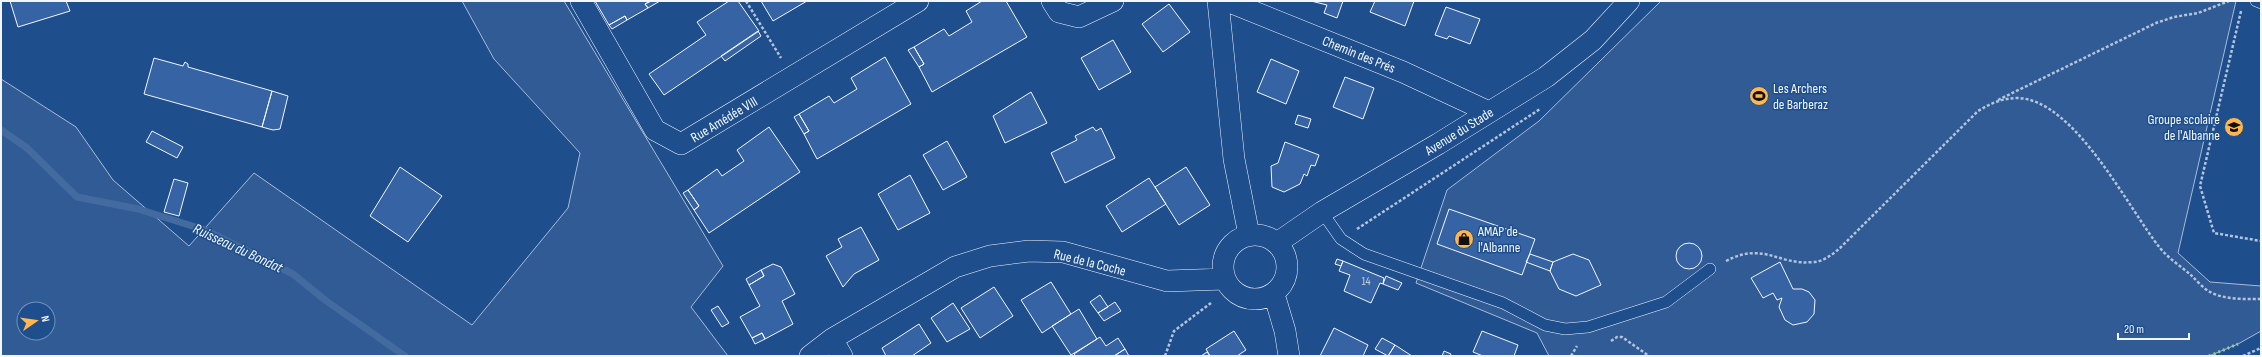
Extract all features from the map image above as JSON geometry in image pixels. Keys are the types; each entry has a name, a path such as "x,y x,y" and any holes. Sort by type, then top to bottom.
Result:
{"street":[{"name":"Rue Amédée VIII","path":"581,1 655,130 681,144 918,1"},
{"path":"1052,1 1059,12 1079,17 1113,1"},
{"path":"1218,1 1234,159 1249,235"},
{"name":"Chemin des Prés","path":"1227,1 1403,72 1489,112"},
{"name":"Avenue du Stade","path":"1277,243 1322,212 1546,77 1593,40 1629,1"},
{"path":"1249,235 1268,237 1277,243 1284,252 1287,262 1283,283 1274,294 1253,299 1241,296 1216,280 1226,251 1232,244 1249,235"},
{"name":"Rue de la Coche","path":"810,356 837,348 955,268 990,256 1029,251 1062,252 1166,281 1216,280"},
{"path":"1274,294 1285,331 1289,356"}],"lane":[{"path":"2256,1 2261,4"},
{"path":"1322,212 1341,239 1364,254 1503,303 1545,325 1565,329 1588,327 1666,302 1710,269"}],"path":[{"path":"746,1 793,77"},
{"path":"1710,269 1737,255 1762,252 1801,262 1814,262 1829,257 1840,248 1978,110 2156,24 2174,17 2198,13 2229,1"},
{"path":"2241,9 2200,186 2214,234 2261,241"},
{"path":"1996,101 2019,98 2037,104 2055,113 2078,134 2099,160 2161,249 2210,292 2236,298 2261,299"},
{"path":"1165,356 1174,331 1211,304 1216,280"},
{"path":"1611,341 1622,337 1649,356"},
{"path":"2243,356 2261,348"}],"shaded area":[{"path":"462,1 564,1 723,266 691,307 728,356 1,356 1,79 76,127 113,180 189,246 254,173 472,325 568,208 580,153 494,59"},
{"path":"1661,1 2236,1 2178,253 2210,282 2261,286 2261,331 2238,344 2209,356 1549,356 1537,333 1416,283 1447,190 1539,121"}],"building":[{"path":"10,1 66,1 70,11 18,27"},
{"path":"595,1 651,1 645,4 648,8 627,20 625,16 609,25"},
{"path":"651,1 660,1 648,8 645,4"},
{"path":"729,1 738,1 759,31 664,95 649,74 706,35 697,22"},
{"path":"761,1 807,1 773,21"},
{"path":"982,1 1006,1 1027,37 932,92 919,67 924,64 914,47 944,29 949,36 972,22 966,11"},
{"path":"1311,1 1343,1 1337,18 1324,13 1327,5"},
{"path":"1375,1 1414,1 1405,26 1370,12"},
{"path":"1169,4 1190,32 1163,52 1142,24"},
{"path":"1446,7 1480,19 1470,44 1449,36 1447,39 1435,35"},
{"path":"625,16 627,20 612,29 609,25"},
{"path":"758,31 761,36 725,61 721,56"},
{"path":"1113,40 1131,72 1099,90 1081,58"},
{"path":"914,47 924,64 919,67 908,50"},
{"path":"885,57 911,104 817,159 804,134 809,131 799,114 829,96 834,103 857,89 851,78"},
{"path":"154,58 183,66 185,62 188,64 188,67 272,91 262,127 144,94"},
{"path":"1271,59 1299,71 1286,104 1257,92"},
{"path":"1345,77 1374,88 1363,119 1333,107"},
{"path":"272,91 288,96 280,129 273,130 262,127"},
{"path":"1031,92 1047,123 1005,143 993,116"},
{"path":"799,114 809,131 804,134 794,117"},
{"path":"1298,115 1311,119 1308,128 1295,124"},
{"path":"769,127 800,172 709,233 694,210 699,206 688,190 717,169 722,176 744,161 737,150"},
{"path":"1093,127 1096,131 1101,128 1115,158 1065,183 1051,153 1077,140 1075,136"},
{"path":"152,131 183,147 177,158 146,142"},
{"path":"947,141 967,177 943,190 923,155"},
{"path":"1285,142 1319,155 1315,166 1311,165 1307,176 1304,174 1300,184 1284,192 1272,187 1271,166 1278,163"},
{"path":"400,167 442,196 408,242 370,216"},
{"path":"1186,167 1210,205 1179,225 1155,187"},
{"path":"910,175 930,213 898,230 878,194"},
{"path":"1149,178 1166,204 1122,232 1106,206"},
{"path":"174,179 188,183 179,216 164,212"},
{"path":"688,190 699,206 694,210 683,193"},
{"path":"1449,209 1535,239 1522,275 1437,244"},
{"path":"861,227 879,260 854,274 843,287 826,256 842,247 838,239"},
{"path":"1689,243 1698,247 1702,256 1698,265 1689,269 1680,265 1676,256 1680,247"},
{"path":"1530,254 1553,262 1550,271 1526,262"},
{"path":"1573,254 1589,260 1601,285 1576,296 1559,289 1550,271 1553,262"},
{"path":"1337,259 1343,261 1341,266 1335,264"},
{"path":"1343,261 1384,278 1383,284 1380,283 1371,303 1344,291 1350,275 1339,271"},
{"path":"1780,262 1793,289 1802,289 1809,292 1815,300 1814,314 1807,322 1793,325 1785,320 1779,307 1782,298 1777,300 1773,293 1763,298 1751,278"},
{"path":"773,264 781,267 795,294 782,301 793,324 765,339 762,333 752,338 740,317 760,306 749,285 764,276 761,270"},
{"path":"761,270 764,276 749,285 746,279"},
{"path":"1386,276 1402,283 1398,290 1383,284"},
{"path":"1051,282 1071,314 1042,333 1021,300"},
{"path":"994,287 1013,316 980,338 961,308"},
{"path":"1100,295 1108,307 1098,313 1090,302"},
{"path":"1115,302 1121,311 1104,321 1098,313"},
{"path":"953,303 970,329 947,342 931,318"},
{"path":"718,306 729,323 722,327 711,310"},
{"path":"1079,309 1097,339 1071,355 1052,326"},
{"path":"919,324 931,343 912,356 886,356 882,348"},
{"path":"1334,328 1368,345 1363,356 1320,356"},
{"path":"1234,331 1246,350 1237,356 1210,356 1206,349"},
{"path":"1482,331 1518,345 1514,356 1483,356 1473,352"},
{"path":"762,333 765,339 755,344 752,338"},
{"path":"1100,337 1106,346 1118,338 1125,349 1114,356 1076,356 1074,354"},
{"path":"1382,338 1395,345 1388,356 1375,349"},
{"path":"1395,345 1412,356 1388,356"},
{"path":"1125,349 1129,356 1114,356"},
{"path":"1444,351 1451,354 1450,356 1442,356"},
{"path":"1207,352 1210,356 1201,356"}],"waterway":[{"name":"Ruisseau du Bondat","path":"1,130 27,148 77,197 138,209 205,230 293,274 325,300 405,356"}],"hedge":[{"path":"2209,356 2238,344"}],"place":[{"name":"Les Archers de Barberaz","path":"1759,96"},
{"name":"Groupe scolaire de l'Albanne","path":"2234,127"},
{"name":"AMAP de l'Albanne","path":"1464,239"}]}
